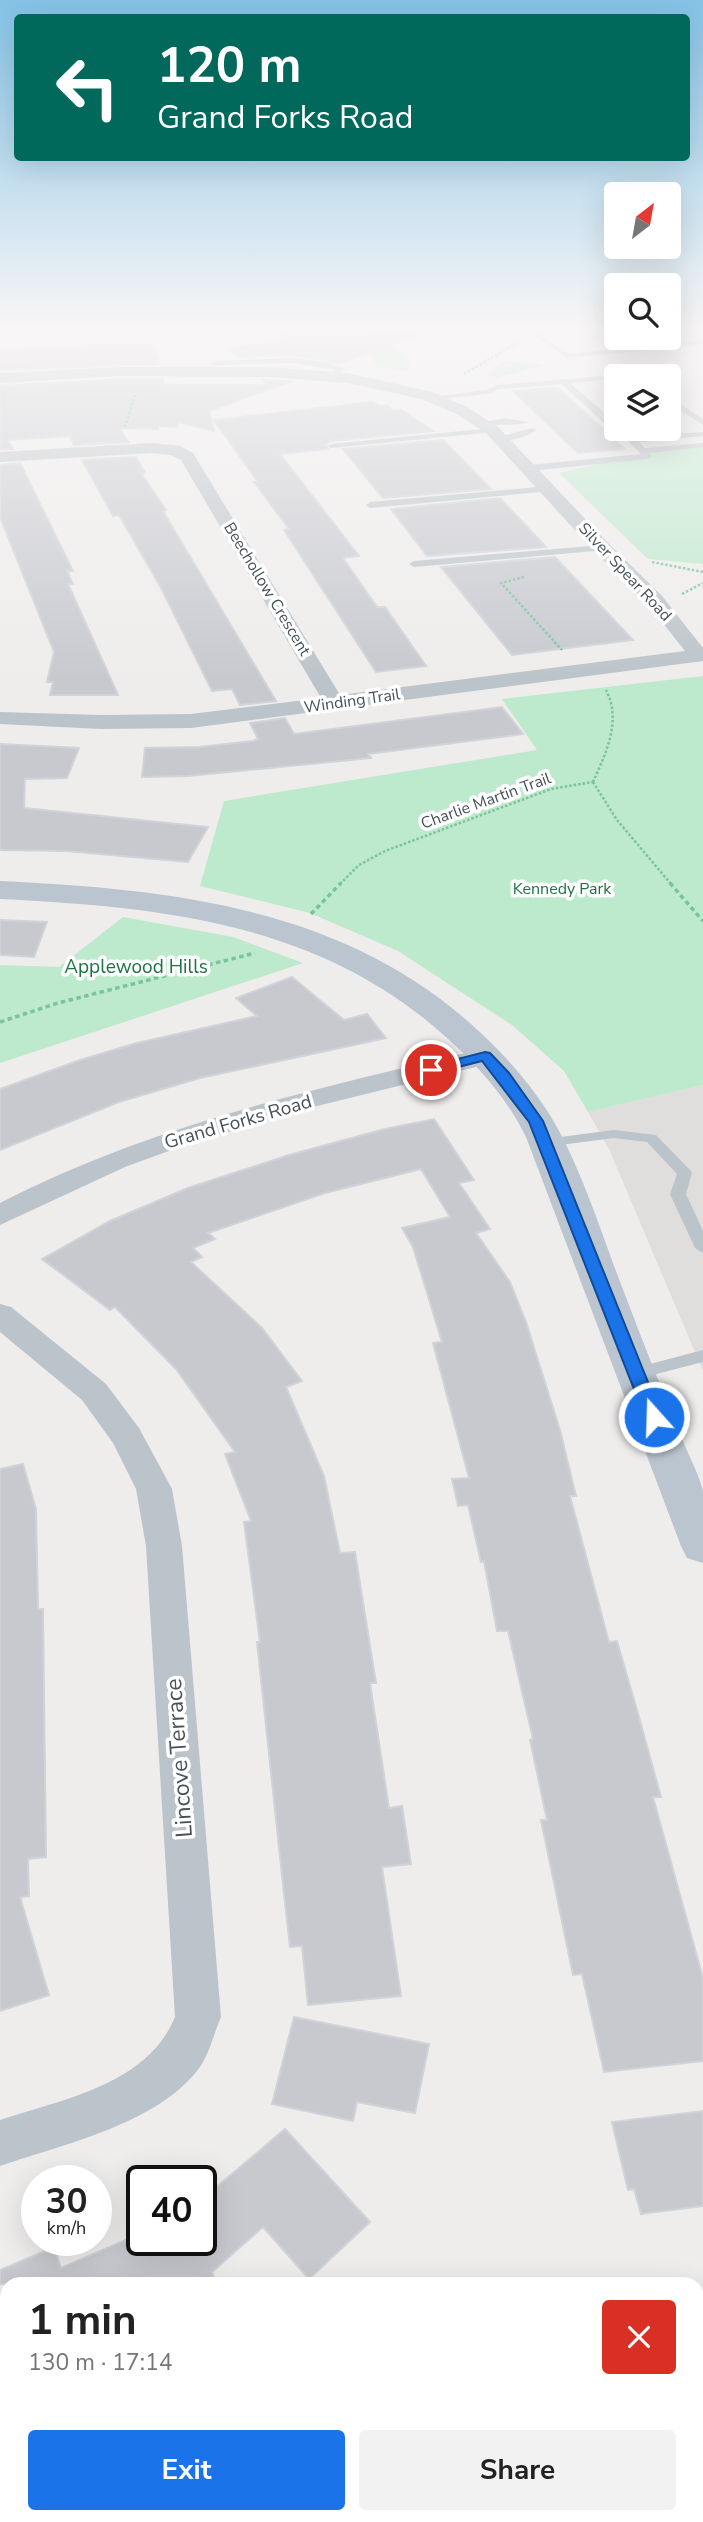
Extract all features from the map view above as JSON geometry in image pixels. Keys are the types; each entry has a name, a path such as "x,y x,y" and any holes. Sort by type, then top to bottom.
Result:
{"street":[{"name":"Silver Spear Road","path":"507,446 654,600 701,655"},
{"name":"Beechollow Crescent","path":"0,457 118,448 164,449 187,457 335,704"},
{"name":"Winding Trail","path":"0,718 153,722 236,716 701,655"},
{"path":"0,890 156,900 239,917 318,940 388,976 427,1001 485,1056 536,1121 703,1546"},
{"name":"Grand Forks Road","path":"0,1216 25,1201 124,1157 209,1128 485,1056"},
{"name":"Lincove Terrace","path":"0,1315 94,1392 127,1437 153,1489 164,1546 198,2017 185,2050 163,2077 136,2095 0,2143"}],"lane":[{"path":"529,468 648,456 638,446"},
{"path":"643,451 696,446"},
{"path":"370,505 549,489"},
{"path":"414,564 602,548"},
{"path":"545,1143 614,1135 651,1138 685,1173 678,1194 703,1248"},
{"path":"637,1373 703,1356"}],"path":[{"path":"617,561 637,560 703,572"},
{"path":"525,576 501,583 570,659"},
{"path":"602,687 613,700 613,715 610,746 593,782 625,834 671,882 703,921"},
{"name":"Charlie Martin Trail","path":"308,916 332,898 349,874 362,863 386,851 551,789 593,782"},
{"path":"0,1022 58,1003 232,961 262,950"}],"shaded area":[{"path":"703,1085 703,1371 609,1149 588,1112"}],"green space":[{"path":"703,446 703,564 648,559 559,473 665,448"},
{"name":"Kennedy Park","path":"703,676 703,1085 588,1112 564,1071 512,1025 398,951 310,913 200,886 224,801 537,750 502,699"},
{"name":"Applewood Hills","path":"123,917 233,937 303,963 0,1063 0,965 59,967"}],"building":[{"path":"0,446 11,446 13,449 0,449"},
{"path":"232,446 326,446 328,449 280,454 359,556 343,558 377,607 385,607 426,666 376,672 284,530 289,529 254,482 258,482"},
{"path":"380,446 449,446 491,489 383,498 343,449"},
{"path":"570,446 621,446 625,449 578,453"},
{"path":"136,457 145,473 141,473 166,510 163,511 276,701 240,705 232,689 212,691 160,586 119,515 113,516 82,460"},
{"path":"20,463 73,571 67,571 73,584 68,584 118,695 50,695 53,682 47,682 54,652 0,517 0,465"},
{"path":"500,498 546,547 427,556 391,509"},
{"path":"555,557 633,640 512,655 441,567"},
{"path":"502,707 523,734 368,754 371,758 188,776 142,777 145,748 199,747 253,741 258,739 250,723 285,718 294,734"},
{"path":"0,744 79,748 67,778 25,779 24,808 208,827 188,862 66,851 0,850"},
{"path":"0,920 47,922 34,957 0,955"},
{"path":"292,977 344,1020 367,1014 386,1038 200,1078 119,1102 0,1150 0,1089 137,1043 257,1016 236,998"},
{"path":"434,1119 474,1180 459,1183 490,1229 476,1233 510,1282 526,1322 560,1430 576,1496 570,1496 609,1642 617,1641 639,1717 661,1797 653,1797 703,1978 703,2061 604,2072 582,1974 573,1975 541,1820 547,1820 530,1740 533,1739 508,1631 497,1631 484,1561 481,1562 468,1505 458,1506 452,1479 469,1478 433,1343 442,1342 413,1247 402,1228 450,1217 421,1169 325,1193 208,1233 215,1239 193,1248 202,1257 191,1262 262,1328 302,1381 286,1387 324,1476 340,1553 355,1552 376,1683 370,1683 389,1808 402,1806 411,1864 382,1867 401,1996 308,2005 302,1946 290,1947 257,1642 260,1642 244,1522 251,1521 225,1454 235,1452 176,1369 115,1307 110,1310 42,1259 110,1221 188,1188 289,1155 385,1129"},
{"path":"23,1464 36,1509 38,1609 43,1609 46,1857 28,1859 29,1896 20,1897 49,1995 0,2011 0,1469"},
{"path":"294,2017 429,2044 415,2113 357,2102 353,2121 272,2104"},
{"path":"703,2111 703,2206 641,2214 634,2189 628,2190 612,2122"},
{"path":"285,2129 370,2222 311,2277 307,2277 263,2227 212,2272 214,2277 0,2277 0,2270 33,2256 57,2256 61,2268 89,2256 112,2256 112,2246 126,2240 126,2256 217,2256 217,2186"}],"route":[{"path":"431,1070 485,1056 504,1076 536,1121 654,1417"}]}
